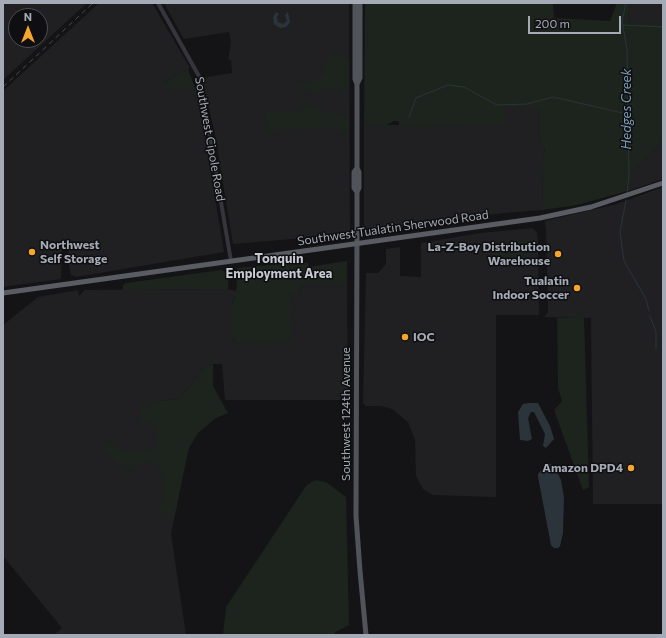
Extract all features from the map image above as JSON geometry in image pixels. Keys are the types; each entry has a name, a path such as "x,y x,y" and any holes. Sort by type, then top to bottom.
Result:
{"highway":[{"name":"Southwest Tualatin Sherwood Road","path":"3,293 357,244 566,213 616,200 663,183"}],"main road":[{"name":"Southwest 124th Avenue","path":"355,3 354,79 357,84"},
{"name":"Southwest 124th Avenue","path":"360,3 360,78 357,84 357,168 359,172 359,188 357,192 356,516 366,635"}],"street":[{"name":"Southwest Cipole Road","path":"158,3 200,78 232,261"}],"shaded area":[{"path":"3,3 87,3 48,39 48,8 8,8 8,48 38,48 3,80"},
{"path":"99,3 152,3 190,68 165,82 165,88 197,88 224,252 76,277 71,275 69,266 68,241 62,240 61,279 3,287 3,91"},
{"path":"164,3 349,3 350,234 233,244 215,134 202,78 232,73 231,60 228,60 231,43 229,32 184,39"},
{"path":"365,3 553,3 554,18 610,21 617,3 630,3 628,21 630,23 663,23 663,141 631,173 631,190 577,205 543,210 542,167 545,148 540,142 539,108 504,108 504,125 399,126 399,121 394,121 385,126 369,125 364,122"},
{"path":"630,3 663,3 663,23 630,23 628,21"},
{"path":"276,12 279,14 277,17 278,22 283,24 287,21 285,15 288,12 290,22 286,27 280,28 274,24 273,17"},
{"path":"337,51 341,56 349,59 349,89 322,90 313,93 304,89 295,89 299,85 324,75 326,59"},
{"path":"188,69 195,88 165,88 165,82"},
{"path":"304,104 349,118 349,136 334,127 265,131 266,112 301,111"},
{"path":"504,108 539,108 540,142 545,148 542,167 543,210 503,213 370,231 364,226 364,122 370,125 504,125"},
{"path":"663,141 663,179 631,190 631,173"},
{"path":"663,187 663,504 593,504 591,318 544,317 548,312 545,221 617,204"},
{"path":"532,228 537,232 538,244 539,315 496,315 496,497 433,495 423,489 416,476 415,440 408,422 392,409 381,406 366,406 363,403 366,273 378,273 386,264 386,249 400,247 400,276 421,277 421,243 481,233"},
{"path":"527,237 530,240 532,250 523,260 509,267 492,266 490,258 498,248 521,241"},
{"path":"347,261 347,283 305,283 301,285 298,294 293,294 290,302 291,340 289,342 236,342 232,338 231,309 237,286 237,268 300,262 308,263 309,267"},
{"path":"221,270 229,273 228,289 123,290 123,285 126,283"},
{"path":"305,283 347,283 348,400 225,400 222,364 213,364 204,368 179,399 159,401 185,409 183,475 171,534 186,635 54,635 62,628 3,556 3,325 38,297 78,290 79,296 85,290 228,289 236,291 232,304 232,338 236,342 290,341 290,301 293,294 298,294 301,285"},
{"path":"584,317 589,487 583,490 554,410 562,401 558,388 557,318"},
{"path":"213,364 213,386 228,413 216,418 198,433 189,448 174,518 157,512 164,498 161,469 152,462 129,468 117,463 102,447 109,443 128,452 155,449 158,431 151,423 140,422 140,409 159,401 179,399 204,368"},
{"path":"538,403 550,426 554,439 546,448 543,446 545,434 534,412 531,412 528,418 532,439 528,441 520,440 518,412 523,404"},
{"path":"548,463 551,464 556,470 561,480 564,497 563,533 560,546 558,548 554,548 551,545 538,477 538,474"},
{"path":"315,480 326,482 346,497 349,625 335,632 334,635 223,635 226,607 306,486"}],"waterway":[{"name":"Hedges Creek","path":"626,3 622,21 627,49 629,176 627,193"},
{"name":"Hedges Creek","path":"623,25 663,27"},
{"path":"409,117 416,98 448,85 464,87 497,105 527,104 553,97 627,114"},
{"name":"Hedges Creek","path":"626,200 620,232 624,261 646,299 649,311"},
{"name":"Hedges Creek","path":"650,316 656,332 656,349"}],"railway":[{"path":"3,87 93,3"}],"place":[{"name":"Northwest Self Storage","path":"32,252"},
{"name":"La-Z-Boy Distribution Warehouse","path":"558,254"},
{"name":"Tualatin Indoor Soccer","path":"577,288"},
{"name":"IOC","path":"405,337"},
{"name":"Amazon DPD4","path":"631,468"}],"district":[{"name":"Tonquin Employment Area","path":"279,266"}]}
